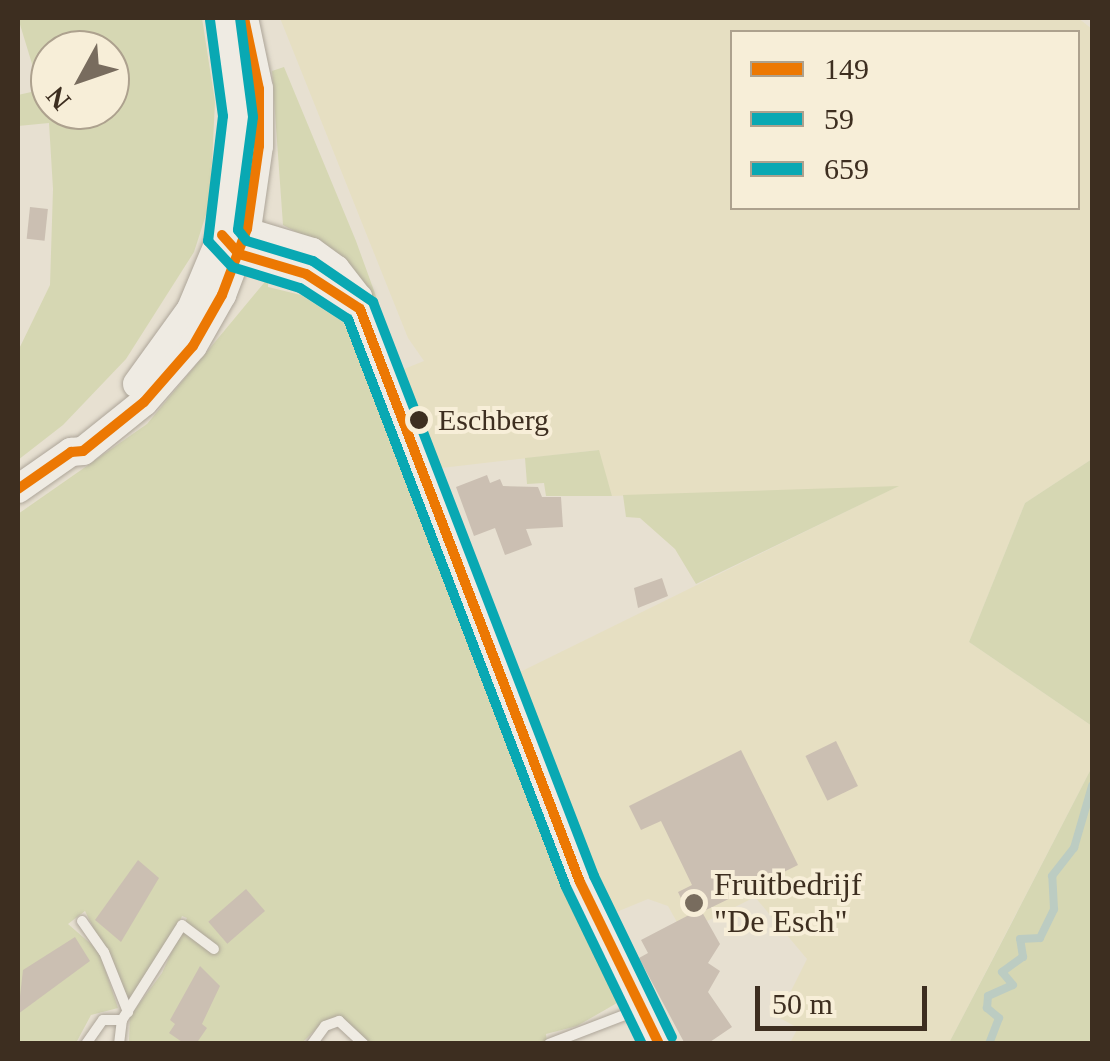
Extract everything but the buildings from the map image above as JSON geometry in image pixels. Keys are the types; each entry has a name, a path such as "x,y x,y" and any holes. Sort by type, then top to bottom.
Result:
{"main road":[{"path":"224,18 238,116 236,239"},
{"path":"18,489 70,452 171,342 236,239 260,113 244,18"}],"street":[{"path":"236,239 306,274 360,309 580,882 659,1044"}],"lane":[{"path":"82,921 104,952 125,1016"},
{"path":"119,1044 125,1016 182,925 214,949"},
{"path":"549,1044 576,1038 640,1009"},
{"path":"86,1044 103,1020 125,1016"},
{"path":"312,1044 325,1026 338,1022 364,1044"}],"shaded area":[{"path":"280,18 1078,18 1092,29 1092,459 1025,503 969,642 1092,726 1092,767 949,1043 790,1043 798,1028 778,1017 807,959 755,897 683,933 668,906 648,899 614,913 518,673 896,487 612,496 598,450 441,468 404,369 424,361 408,338"}],"green space":[{"path":"18,18 202,18 215,102 210,202 194,252 126,359 63,425 18,460 18,351 50,285 53,189 49,130 130,130 130,30 30,30 30,57"},
{"path":"284,67 356,241 394,346 367,287 338,254 283,225 272,71"},
{"path":"30,92 30,125 18,126 18,95"},
{"path":"268,278 268,287 301,295 343,322 359,348 617,1003 577,1026 546,1034 547,1043 369,1043 338,1017 322,1023 302,1043 129,1043 130,1016 162,973 187,918 182,916 162,959 129,1000 85,911 68,924 99,951 118,1008 91,1015 76,1043 18,1044 18,514 147,424"},
{"path":"599,450 612,496 546,496 544,483 527,484 525,458"},
{"path":"1092,459 1092,726 969,642 1025,503"},
{"path":"899,486 696,584 675,549 640,518 626,517 623,495"},
{"path":"1092,767 1092,1043 949,1043 1010,926"}],"waterway":[{"path":"989,1044 999,1018 987,1008 988,996 1013,985 1002,972 1023,957 1020,939 1040,938 1054,909 1052,876 1074,848 1092,786"}],"transit line":[{"name":"659","path":"240,18 253,117 238,230 247,241 313,261 373,302 594,876 672,1037"},
{"name":"149","path":"18,489 71,452 83,451 144,402 193,346 222,295 247,229 259,146 259,89 244,18"},
{"name":"59","path":"210,20 223,116 208,241 232,267 300,288 348,319 566,887 642,1044"},
{"name":"149","path":"222,235 239,254 306,274 360,309 580,882 659,1044"}],"place":[{"name":"Eschberg","path":"419,420"},
{"name":"Fruitbedrijf \"De Esch\"","path":"694,903"}]}
